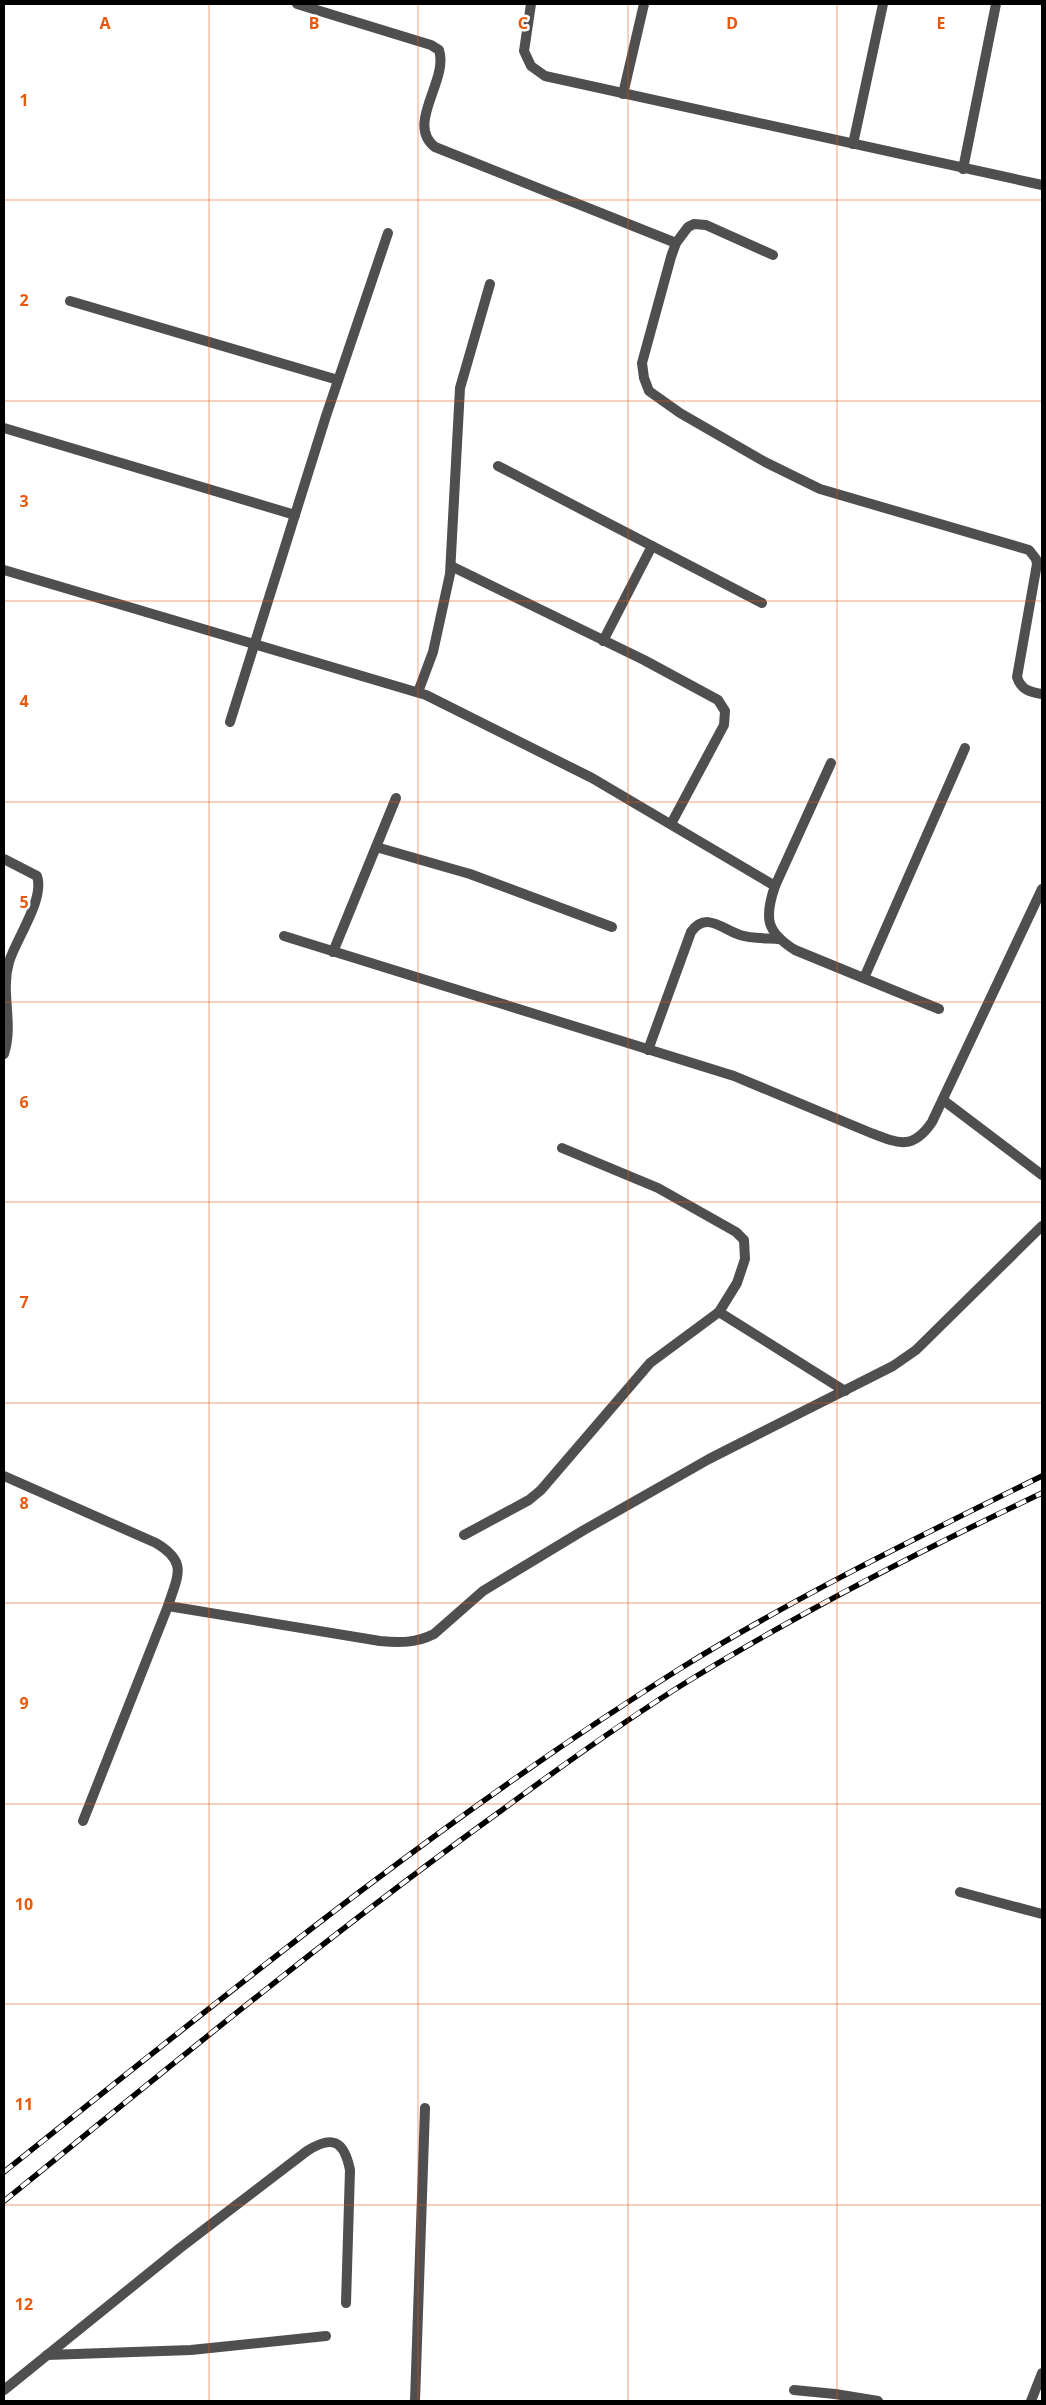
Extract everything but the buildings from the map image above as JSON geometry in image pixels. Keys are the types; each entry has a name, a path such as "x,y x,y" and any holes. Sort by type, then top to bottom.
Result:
{"street":[{"path":"297,4 435,47 439,50 441,62 424,124 427,139 435,147 676,243"},
{"path":"531,4 524,44 526,60 531,66 555,79 1042,185"},
{"path":"623,94 644,4"},
{"path":"852,144 882,4"},
{"path":"963,169 996,4"},
{"path":"773,255 706,225 694,224 688,227 676,243 642,363 646,386 653,395 680,413 765,462 820,489 1042,553"},
{"path":"230,722 338,380 388,233"},
{"path":"418,692 433,652 451,566 460,388 490,284"},
{"path":"70,301 338,380"},
{"path":"4,428 295,516"},
{"path":"498,466 762,603"},
{"path":"603,641 652,546"},
{"path":"1029,550 1037,564 1017,678 1024,688 1030,692 1042,694"},
{"path":"451,566 713,696 723,706 726,717 724,725 671,824"},
{"path":"4,570 418,692 458,710 592,778 775,886"},
{"path":"864,978 966,748"},
{"path":"831,764 775,886 768,916 771,928 780,939 795,950 939,1009"},
{"path":"333,952 396,798"},
{"path":"376,847 470,874 612,928"},
{"path":"4,859 37,876 39,888 5,972 9,1028 4,1054"},
{"path":"284,936 734,1076 871,1134 900,1143 908,1143 920,1137 932,1122 1042,889"},
{"path":"648,1050 691,932 699,923 710,921 740,935 780,939"},
{"path":"943,1100 1042,1175"},
{"path":"464,1535 529,1500 541,1490 650,1363 719,1312 743,1270 746,1250 744,1240 714,1218 658,1188 562,1148"},
{"path":"168,1606 380,1642 404,1643 425,1639 434,1634 483,1591 584,1530 709,1458 893,1366 916,1350 1042,1226"},
{"path":"719,1312 845,1391"},
{"path":"4,1476 124,1528 168,1550 174,1557 179,1570 168,1606 83,1821"},
{"path":"960,1892 1042,1914"},
{"path":"415,2401 425,2108"},
{"path":"4,2390 188,2242 307,2151 321,2142 327,2141 340,2145 346,2152 350,2170 346,2303"},
{"path":"47,2356 191,2350 326,2336"},
{"path":"1031,2401 1042,2373"},
{"path":"794,2390 878,2401"}],"railway":[{"path":"4,2172 335,1910 505,1785 592,1726 681,1668 769,1616 905,1544 1042,1476"},
{"path":"4,2201 250,2002 375,1904 618,1727 690,1680 776,1629 952,1536 1042,1493"}]}
